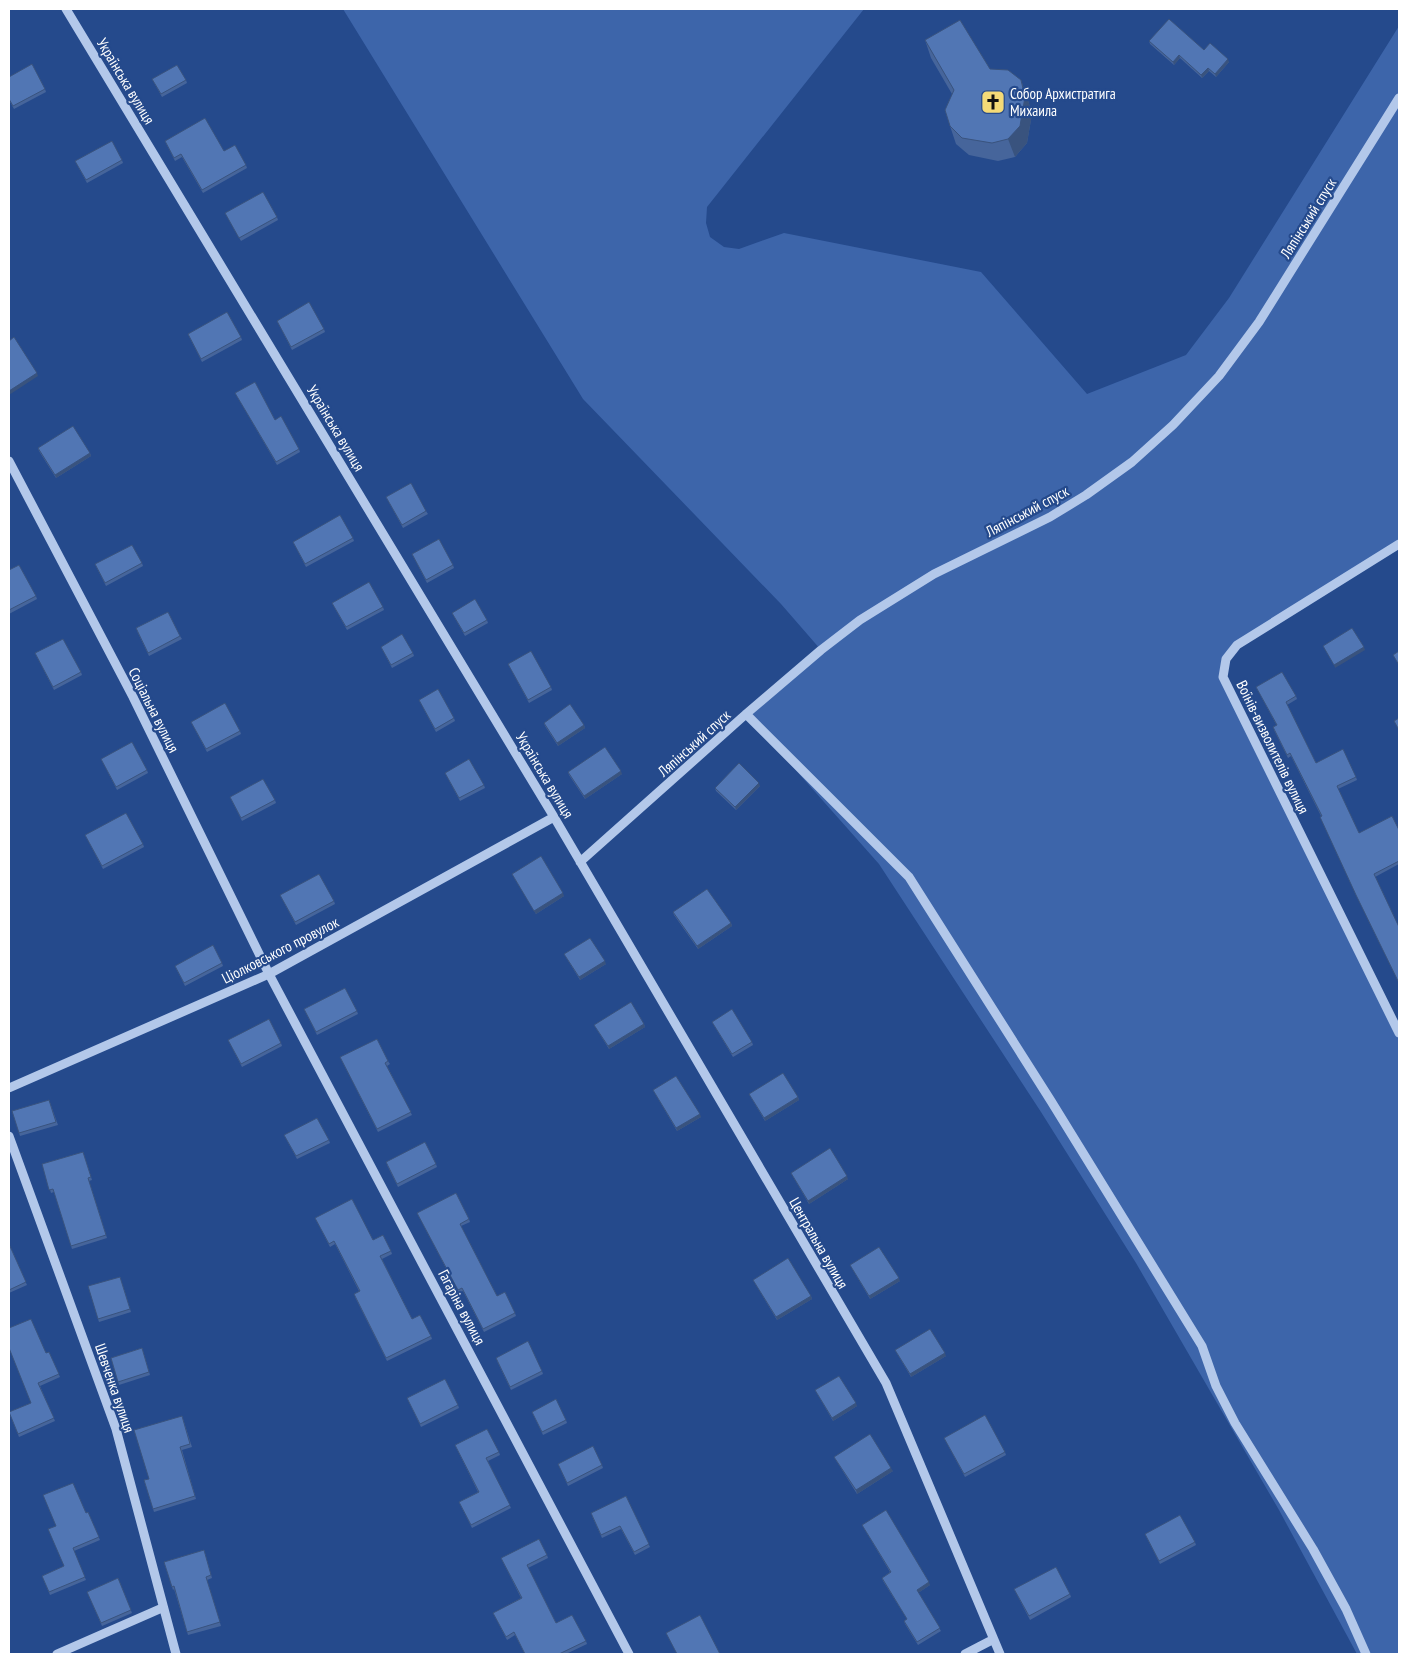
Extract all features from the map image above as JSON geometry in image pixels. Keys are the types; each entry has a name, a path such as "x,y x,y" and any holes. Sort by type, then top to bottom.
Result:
{"street":[{"name":"Українська вулиця","path":"66,9 580,862"},
{"name":"Ляпінський спуск","path":"580,862 746,714 821,650 860,620 926,579 1050,517 1086,495 1132,462 1173,425 1219,376 1259,322 1399,98"},
{"name":"Соціальна вулиця","path":"9,461 133,696 269,974"},
{"name":"Воїнів-визволителів вулиця","path":"1399,544 1237,645 1226,660 1224,677 1399,1032"},
{"path":"746,714 909,877 1051,1101 1202,1346 1216,1386 1235,1423 1313,1550 1346,1609 1366,1654"},
{"name":"Ціолковського провулок","path":"9,1088 269,974 554,817"},
{"name":"Центральна вулиця","path":"580,862 886,1383 992,1640 1000,1654"},
{"name":"Гагаріна вулиця","path":"269,974 629,1654"},
{"name":"Шевченка вулиця","path":"9,1136 116,1429 162,1608 176,1654"},
{"path":"57,1654 162,1608"},
{"path":"965,1654 992,1640"}],"shaded area":[{"path":"343,9 864,9 707,207 706,223 710,237 724,247 739,249 784,233 981,272 1087,394 1186,355 1229,298 1399,26 1399,544 1237,645 1226,659 1223,677 1399,1033 1399,1654 1357,1654 1279,1510 1136,1263 1041,1112 879,864 746,714 821,650 781,604 583,399"}],"building":[{"path":"1169,19 1204,50 1210,43 1228,59 1215,74 1208,68 1201,75 1179,55 1173,62 1149,41"},
{"name":"Собор Архистратига Михаила","path":"960,20 990,69 1008,70 1021,80 1025,97 1020,126 1008,139 992,143 962,138 950,126 945,110 954,90 925,40"},
{"path":"32,64 45,89 13,106 9,99 9,77"},
{"path":"177,65 186,80 161,94 152,79"},
{"path":"205,118 224,151 235,145 246,165 202,190 181,154 174,158 165,141"},
{"path":"112,141 122,160 86,180 75,161"},
{"path":"263,192 277,217 239,238 225,213"},
{"path":"309,302 324,329 291,347 277,321"},
{"path":"227,312 241,337 201,359 188,334"},
{"path":"14,337 37,373 9,391 9,341"},
{"path":"255,382 275,420 281,416 299,449 276,462 235,393"},
{"path":"73,426 90,453 55,475 38,448"},
{"path":"411,483 426,511 402,525 386,497"},
{"path":"340,515 353,538 305,564 293,542"},
{"path":"439,539 453,565 426,580 412,554"},
{"path":"132,545 142,563 105,583 95,564"},
{"path":"19,565 36,596 9,610 9,570"},
{"path":"369,582 383,607 346,627 332,603"},
{"path":"475,599 487,620 464,633 452,613"},
{"path":"168,612 180,636 148,653 136,628"},
{"path":"1352,628 1364,647 1334,665 1323,646"},
{"path":"402,634 413,653 391,665 381,647"},
{"path":"63,639 81,672 53,687 35,653"},
{"path":"531,651 551,687 528,700 508,664"},
{"path":"1399,651 1399,665 1393,655"},
{"path":"1282,672 1296,696 1286,702 1316,763 1343,749 1356,777 1337,786 1359,833 1392,816 1399,830 1399,861 1374,874 1399,927 1399,983 1320,817 1322,816 1290,753 1287,755 1273,727 1277,725 1256,687"},
{"path":"438,689 454,718 435,729 419,700"},
{"path":"225,703 240,731 206,749 191,722"},
{"path":"570,704 584,725 557,743 544,723"},
{"path":"1399,718 1399,730 1394,721"},
{"path":"132,742 147,770 116,787 101,759"},
{"path":"605,747 621,771 584,796 568,772"},
{"path":"469,759 484,785 459,798 445,773"},
{"path":"739,763 759,783 735,807 715,788"},
{"path":"263,779 275,800 241,818 230,797"},
{"path":"126,813 143,844 102,866 85,835"},
{"path":"541,856 563,893 534,911 512,874"},
{"path":"319,874 334,901 295,922 280,895"},
{"path":"707,889 731,923 697,946 673,912"},
{"path":"590,938 605,961 579,977 564,954"},
{"path":"213,945 222,963 184,983 175,966"},
{"path":"345,988 357,1011 316,1032 304,1009"},
{"path":"631,1002 644,1024 608,1046 594,1025"},
{"path":"732,1009 752,1042 732,1054 712,1022"},
{"path":"269,1019 281,1043 241,1064 228,1040"},
{"path":"377,1039 388,1061 385,1063 411,1112 377,1129 340,1057"},
{"path":"783,1073 798,1097 764,1118 749,1094"},
{"path":"676,1076 700,1114 676,1128 653,1090"},
{"path":"49,1100 56,1122 19,1133 12,1111"},
{"path":"317,1118 329,1140 296,1156 284,1135"},
{"path":"425,1142 436,1164 397,1184 386,1162"},
{"path":"830,1148 847,1176 808,1201 791,1173"},
{"path":"83,1152 91,1177 88,1178 106,1235 71,1246 53,1189 49,1190 42,1164"},
{"path":"456,1193 469,1219 460,1224 497,1296 505,1292 515,1313 483,1329 462,1288 458,1290 417,1213"},
{"path":"352,1199 373,1240 383,1235 391,1251 380,1256 412,1319 420,1315 431,1336 386,1358 354,1294 360,1291 334,1241 329,1244 315,1218"},
{"path":"9,1244 26,1282 9,1290"},
{"path":"879,1247 899,1278 869,1296 850,1265"},
{"path":"788,1258 811,1296 776,1317 753,1280"},
{"path":"120,1277 130,1309 98,1319 88,1286"},
{"path":"31,1319 46,1353 49,1352 59,1374 38,1383 54,1418 18,1434 9,1412 31,1403 9,1348 9,1328"},
{"path":"930,1329 945,1353 910,1374 895,1350"},
{"path":"528,1341 542,1371 510,1387 496,1358"},
{"path":"142,1348 149,1372 118,1382 111,1358"},
{"path":"839,1376 856,1403 832,1418 815,1390"},
{"path":"445,1379 458,1405 420,1424 407,1398"},
{"path":"556,1399 566,1420 542,1432 532,1412"},
{"path":"985,1415 1005,1452 964,1474 944,1438"},
{"path":"182,1416 190,1444 180,1447 195,1496 153,1509 144,1480 149,1479 134,1430"},
{"path":"487,1429 499,1452 486,1458 510,1505 471,1525 459,1502 479,1492 455,1445"},
{"path":"870,1434 891,1468 856,1490 834,1457"},
{"path":"593,1446 602,1465 567,1483 558,1464"},
{"path":"73,1483 99,1537 73,1548 85,1577 49,1592 42,1576 64,1566 48,1529 56,1526 43,1495"},
{"path":"626,1496 649,1544 634,1552 620,1526 601,1535 591,1513"},
{"path":"886,1510 929,1582 917,1590 940,1628 917,1642 904,1621 907,1619 882,1578 891,1572 862,1525"},
{"path":"1180,1515 1195,1542 1159,1561 1145,1534"},
{"path":"539,1539 547,1555 527,1565 556,1623 572,1615 586,1641 559,1654 525,1654 514,1632 506,1637 493,1613 522,1598 501,1558"},
{"path":"204,1550 211,1575 206,1577 220,1622 187,1632 174,1586 172,1587 164,1562"},
{"path":"1056,1567 1070,1594 1029,1616 1014,1589"},
{"path":"118,1578 131,1610 101,1623 87,1592"},
{"path":"700,1615 720,1654 677,1654 666,1633"}],"place":[{"name":"Собор Архистратига Михаила","path":"993,102"}]}
